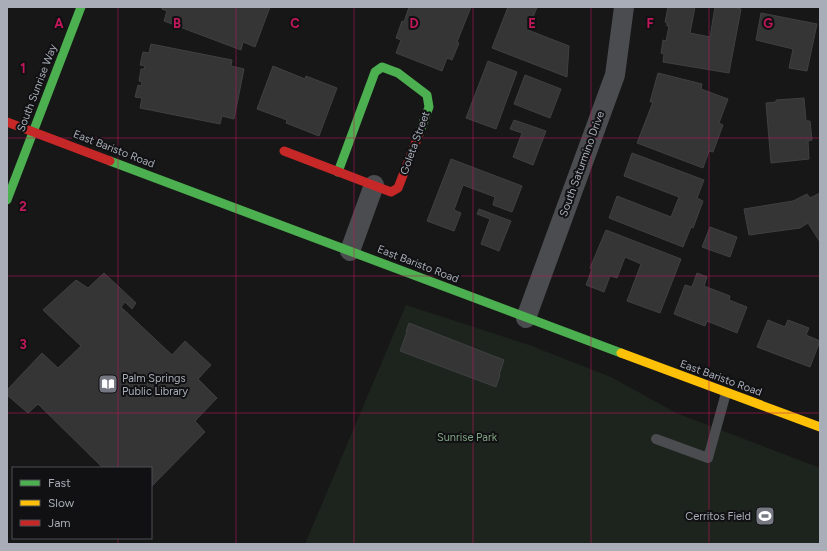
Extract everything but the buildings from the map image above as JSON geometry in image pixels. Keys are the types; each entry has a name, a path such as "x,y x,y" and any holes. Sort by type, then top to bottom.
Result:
{"street":[{"name":"South Sunrise Way","path":"7,200 81,7"},
{"name":"South Saturmino Drive","path":"526,318 614,75 624,7"},
{"name":"Goleta Street","path":"284,151 338,172 374,185 391,192 398,188 429,106 427,95 398,73 382,67 374,72 338,172"},
{"name":"East Baristo Road","path":"7,122 526,318 820,427"},
{"path":"350,251 374,185"}],"lane":[{"path":"656,439 708,458 726,393"}],"green space":[{"name":"Sunrise Park","path":"406,305 529,345 611,377 676,413 820,468 820,544 305,544"}],"traffic: fast":[{"path":"7,200 81,7"},
{"path":"338,172 375,72 382,67 398,73 427,95 429,107 419,134"},
{"path":"110,161 621,353"}],"traffic: slow":[{"path":"621,353 820,427"}],"traffic: jam":[{"path":"7,122 110,161"},
{"path":"284,151 391,192 398,188 419,134"}],"place":[{"name":"Palm Springs Public Library","path":"108,384"},
{"name":"Cerritos Field","path":"765,516"}]}
